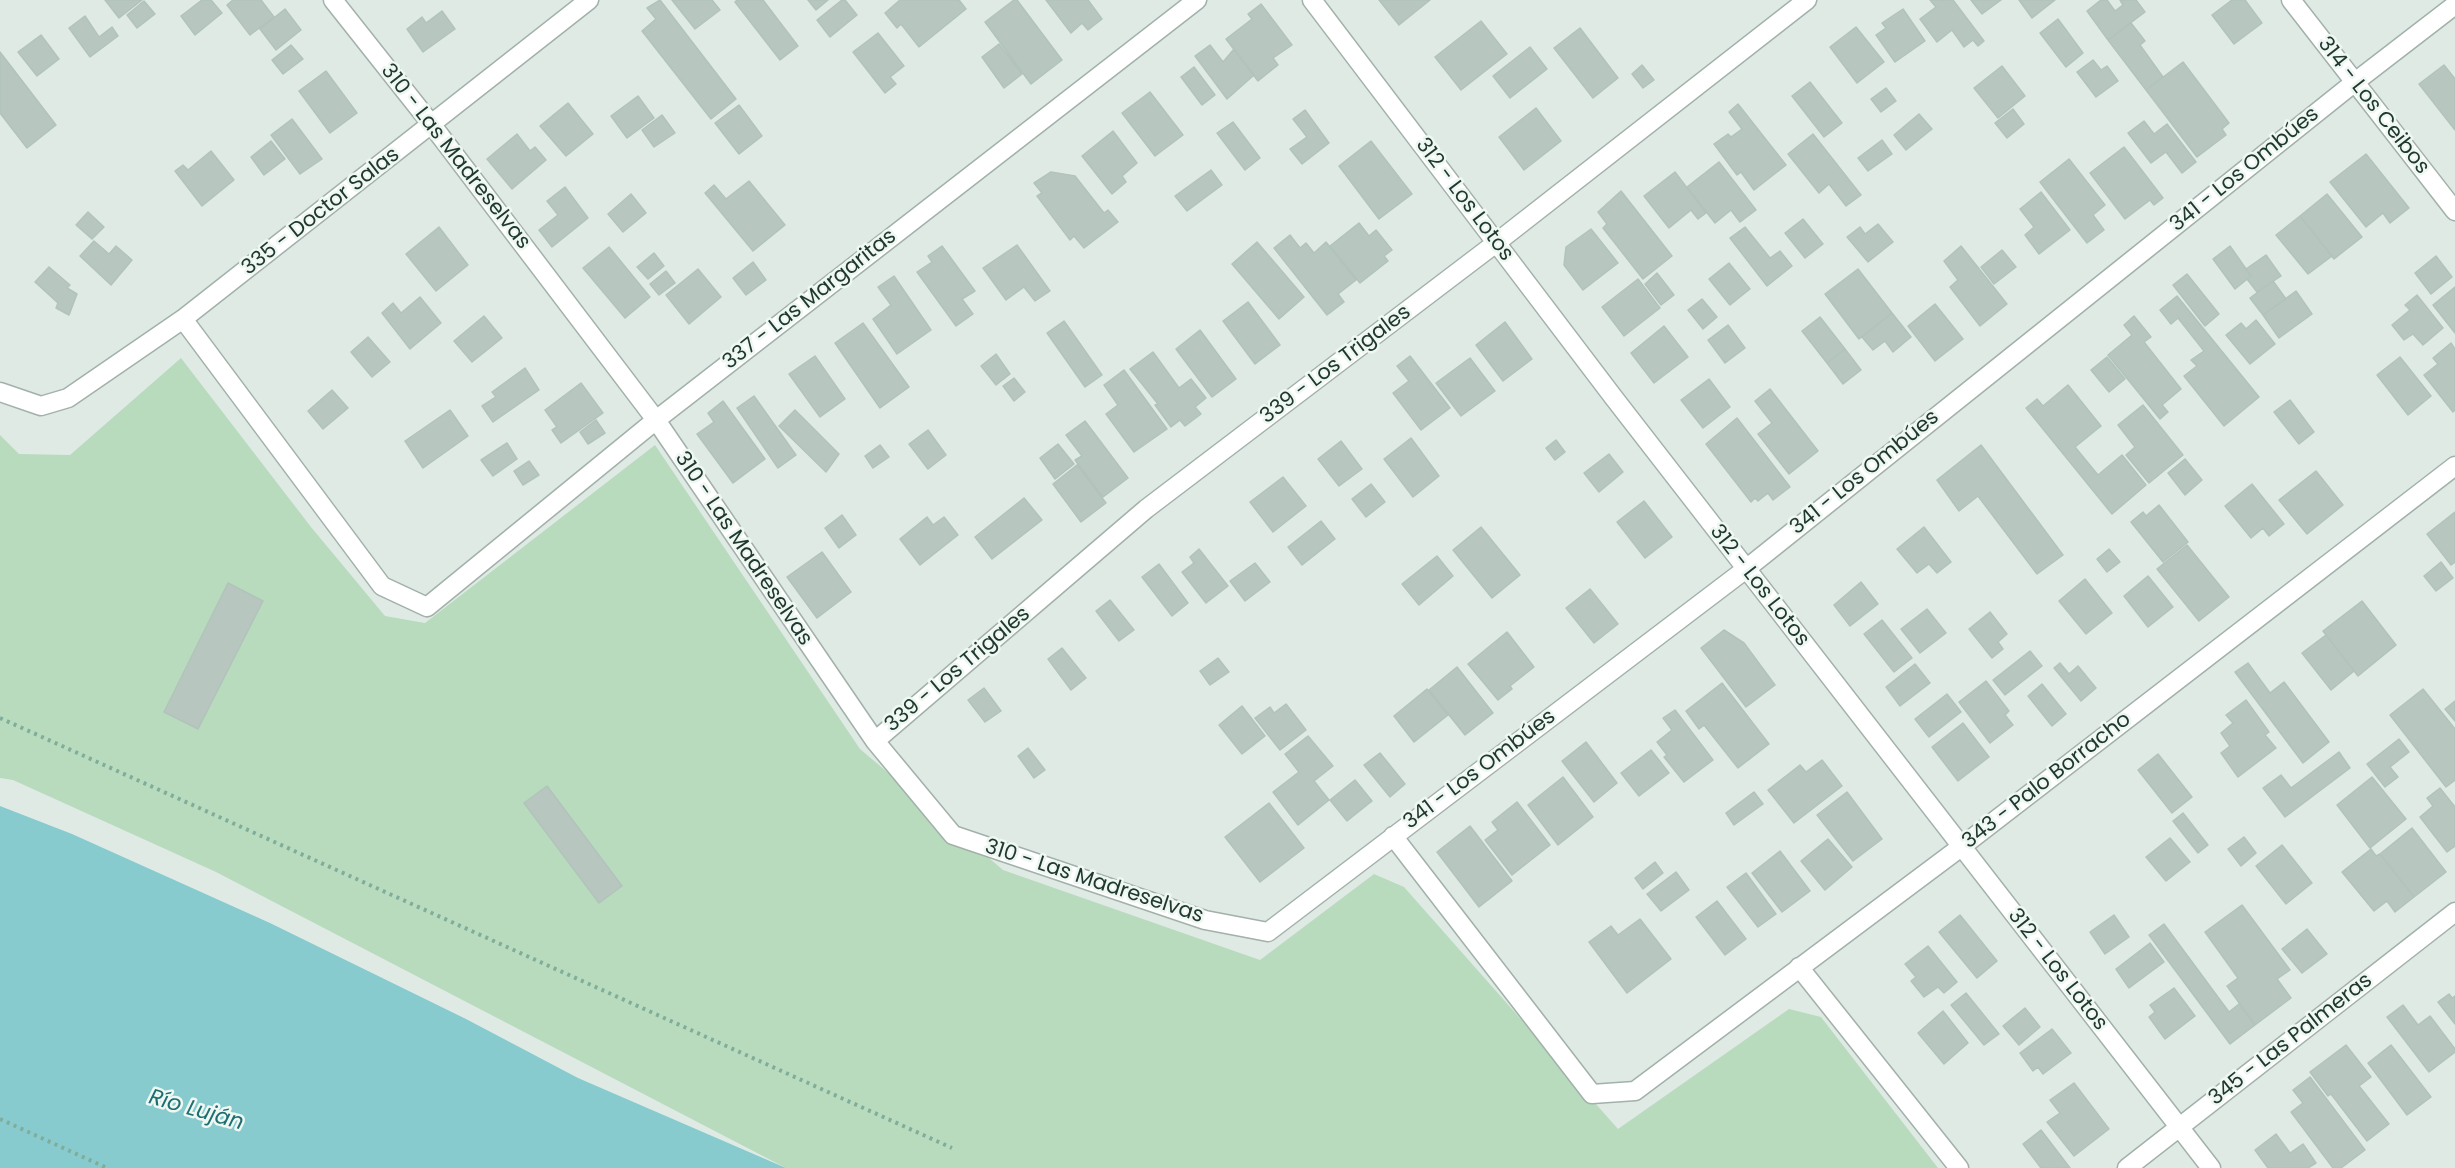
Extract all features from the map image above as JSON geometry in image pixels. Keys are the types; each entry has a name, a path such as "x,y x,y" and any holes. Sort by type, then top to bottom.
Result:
{"street":[{"name":"310 - Las Madreselvas","path":"333,0 432,125 656,420 875,741 953,835 1205,920 1268,932"},
{"name":"335 - Doctor Salas","path":"0,392 41,406 68,398 183,319 589,0"},
{"name":"337 - Las Margaritas","path":"183,319 382,586 427,607 656,420 1197,0"},
{"name":"312 - Los Lotos","path":"1312,0 1746,569 2211,1168"},
{"name":"339 - Los Trigales","path":"875,741 1146,509 1496,243 1807,0"},
{"name":"314 - Los Ceibos","path":"2291,0 2455,212"},
{"name":"341 - Los Ombúes","path":"1268,932 1746,569 2355,82 2455,5"},
{"name":"343 - Palo Borracho","path":"1393,836 1592,1094 1635,1091 1961,847 2455,466"},
{"name":"345 - Las Palmeras","path":"2127,1168 2455,912"},
{"path":"1799,967 1959,1168"}],"path":[{"path":"0,718 952,1148"},
{"path":"0,1119 107,1168"}],"green space":[{"path":"181,358 311,527 385,616 425,623 655,445 860,749 1003,870 1260,960 1374,874 1404,887 1618,1129 1789,1009 1821,1017 1938,1168 786,1168 216,872 13,780 0,778 0,435 19,454 70,455"}],"water":[{"name":"Río Luján","path":"0,806 72,834 270,923 466,1019 578,1078 786,1168 0,1168"}],"building":[{"path":"105,0 142,0 119,18"},
{"path":"202,0 211,0 222,13 195,35 181,16"},
{"path":"233,0 261,0 274,17 250,35 227,5"},
{"path":"660,0 736,99 711,119 642,31 656,19 647,8"},
{"path":"672,0 712,0 720,10 695,29"},
{"path":"737,0 763,0 798,46 780,60 735,2"},
{"path":"808,0 828,0 816,10"},
{"path":"845,0 857,15 830,37 817,20"},
{"path":"900,0 959,0 966,9 919,47 901,24 897,28 885,13"},
{"path":"1017,0 1062,60 1031,84 985,22"},
{"path":"1046,0 1088,0 1102,19 1088,30 1082,23 1071,33"},
{"path":"1379,0 1430,0 1399,25"},
{"path":"1930,0 1953,0 1984,41 1978,46 1973,40 1964,47 1952,30 1937,42 1920,19 1936,7"},
{"path":"1971,0 2001,0 1982,14"},
{"path":"2019,0 2055,0 2032,18"},
{"path":"2101,0 2107,0 2115,11 2123,5 2120,0 2136,0 2145,12 2108,40 2087,11"},
{"path":"2232,0 2245,0 2262,23 2234,44 2212,15"},
{"path":"144,1 155,14 137,28 127,15"},
{"path":"1261,4 1292,45 1273,58 1278,65 1258,81 1226,39 1252,19 1248,14"},
{"path":"285,9 301,30 276,50 260,29"},
{"path":"1903,9 1925,41 1895,62 1876,35 1886,28 1882,23"},
{"path":"442,11 455,29 423,52 407,29 422,17 426,23"},
{"path":"85,16 99,37 112,27 118,36 90,57 69,28"},
{"path":"2058,19 2083,53 2066,67 2040,33"},
{"path":"1481,21 1507,54 1461,90 1435,57"},
{"path":"2131,23 2145,41 2140,45 2163,77 2146,90 2108,40"},
{"path":"1856,27 1884,62 1857,83 1830,47"},
{"path":"1580,28 1618,78 1593,98 1554,48"},
{"path":"878,33 904,66 890,77 896,84 885,93 853,52"},
{"path":"41,35 59,59 37,76 18,52"},
{"path":"999,44 1022,74 1004,88 982,57"},
{"path":"291,45 303,59 283,74 272,60"},
{"path":"1210,45 1223,62 1234,49 1254,75 1227,99 1195,56"},
{"path":"1530,47 1547,69 1510,98 1493,76"},
{"path":"0,52 56,125 27,148 0,113"},
{"path":"2093,60 2101,70 2107,66 2118,81 2096,97 2077,72"},
{"path":"2183,62 2229,123 2222,129 2226,135 2197,157 2146,90"},
{"path":"1642,65 1654,80 1643,88 1632,74"},
{"path":"2444,65 2455,79 2455,130 2419,84"},
{"path":"2002,66 2025,96 1998,118 1974,88"},
{"path":"1194,67 1215,95 1202,105 1181,77"},
{"path":"326,71 357,113 330,133 299,91"},
{"path":"1810,82 1842,123 1824,137 1792,96"},
{"path":"1886,88 1896,101 1881,112 1871,99"},
{"path":"1150,92 1183,135 1155,156 1122,113"},
{"path":"638,96 654,118 627,138 611,116"},
{"path":"568,103 593,134 566,156 540,126"},
{"path":"1738,104 1786,165 1754,190 1741,172 1737,175 1714,144 1728,134 1731,137 1742,129 1729,112"},
{"path":"739,105 762,136 739,154 715,123"},
{"path":"1536,108 1561,141 1524,170 1499,137"},
{"path":"2013,109 2024,124 2007,138 1995,123"},
{"path":"1305,110 1329,143 1302,164 1290,149 1307,137 1293,119"},
{"path":"1919,114 1932,129 1906,150 1894,135"},
{"path":"662,115 675,133 654,147 642,130"},
{"path":"292,119 322,159 300,174 271,135"},
{"path":"2144,121 2154,134 2167,124 2196,162 2182,173 2166,152 2151,163 2128,133"},
{"path":"1233,122 1260,158 1245,170 1217,133"},
{"path":"1113,131 1137,163 1122,176 1126,182 1112,194 1082,156"},
{"path":"517,134 530,151 535,147 546,160 512,189 487,159"},
{"path":"1813,134 1861,195 1846,206 1829,184 1819,193 1788,154"},
{"path":"1882,140 1892,154 1868,171 1858,158"},
{"path":"271,141 285,159 264,175 251,157"},
{"path":"1371,141 1412,194 1379,219 1339,166"},
{"path":"2124,147 2163,198 2154,205 2150,200 2125,219 2090,173"},
{"path":"211,151 234,180 202,206 175,171 183,165 188,170"},
{"path":"2366,154 2409,208 2390,223 2383,213 2366,227 2330,182"},
{"path":"2069,159 2105,205 2093,215 2104,230 2087,243 2040,182"},
{"path":"1719,162 1756,210 1740,222 1731,210 1715,223 1687,187"},
{"path":"1211,170 1222,185 1187,211 1175,196"},
{"path":"1051,172 1075,176 1104,213 1108,210 1118,222 1084,248 1074,236 1070,240 1037,196 1042,193 1034,183"},
{"path":"1675,172 1706,213 1698,219 1691,210 1669,228 1644,196"},
{"path":"749,181 785,225 753,251 705,193 714,185 726,199"},
{"path":"565,187 588,218 552,247 539,230 558,215 547,201"},
{"path":"1621,191 1672,256 1643,279 1603,228 1607,224 1598,212"},
{"path":"2041,192 2070,230 2039,254 2025,235 2034,227 2020,209"},
{"path":"631,194 646,213 623,232 608,214"},
{"path":"2327,194 2362,237 2334,259 2300,216"},
{"path":"88,212 104,227 92,239 76,225"},
{"path":"2300,216 2332,256 2308,274 2276,235"},
{"path":"1803,219 1823,244 1805,258 1785,233"},
{"path":"1359,223 1369,236 1376,230 1392,250 1384,256 1388,261 1360,283 1330,246"},
{"path":"1878,224 1893,242 1868,262 1847,237 1860,227 1865,234"},
{"path":"439,227 468,265 436,291 406,254"},
{"path":"1745,227 1770,258 1780,251 1792,266 1767,286 1730,238"},
{"path":"1591,229 1618,263 1583,290 1564,265 1566,247"},
{"path":"1290,235 1300,248 1306,243 1314,253 1326,242 1356,280 1338,294 1344,302 1327,315 1274,248"},
{"path":"94,241 109,254 116,246 132,260 111,285 80,256"},
{"path":"1257,242 1304,297 1279,319 1232,264"},
{"path":"1017,245 1050,291 1035,301 1024,287 1006,300 983,268"},
{"path":"942,246 975,291 962,299 973,314 956,326 917,272 932,262 928,256"},
{"path":"1961,246 2007,304 1980,326 1950,287 1958,280 1944,261"},
{"path":"2230,246 2251,276 2235,289 2213,259"},
{"path":"609,247 650,297 625,318 583,268"},
{"path":"2002,250 2016,267 1994,284 1981,267"},
{"path":"654,253 664,266 648,279 637,267"},
{"path":"2266,255 2281,276 2257,292 2247,279 2251,276 2246,269"},
{"path":"2436,256 2452,277 2431,294 2415,273"},
{"path":"753,262 766,280 746,295 733,278"},
{"path":"1729,263 1750,289 1730,305 1709,279"},
{"path":"49,267 70,285 67,288 77,294 69,315 56,308 58,303 35,282"},
{"path":"698,269 721,297 689,324 666,295"},
{"path":"1858,269 1892,313 1859,339 1825,294"},
{"path":"666,271 675,283 659,295 650,284"},
{"path":"1657,273 1674,295 1661,305 1645,284"},
{"path":"2187,274 2219,314 2205,326 2173,285"},
{"path":"894,276 931,330 897,354 873,319 891,305 878,287"},
{"path":"1638,279 1660,308 1624,336 1602,307"},
{"path":"2273,281 2286,299 2263,315 2250,298"},
{"path":"2455,287 2455,333 2433,305"},
{"path":"2296,291 2312,314 2279,338 2263,315"},
{"path":"2417,295 2443,328 2423,345 2413,334 2404,340 2392,325 2410,310 2405,305"},
{"path":"2177,296 2259,397 2224,426 2184,376 2197,366 2191,360 2204,351 2178,318 2171,324 2160,310"},
{"path":"420,297 441,323 410,349 382,313 393,303 401,313"},
{"path":"1702,299 1717,317 1703,329 1688,310"},
{"path":"1248,302 1280,345 1255,364 1223,321"},
{"path":"1935,304 1963,339 1935,361 1908,326"},
{"path":"1892,313 1911,337 1893,352 1885,341 1873,350 1862,337"},
{"path":"484,316 502,338 472,362 454,341"},
{"path":"2134,316 2151,337 2144,342 2181,389 2162,405 2168,412 2160,419 2108,355 2132,335 2124,325"},
{"path":"1820,317 1845,349 1827,363 1802,331"},
{"path":"2256,320 2275,344 2250,364 2226,335 2241,323 2246,329"},
{"path":"1064,321 1102,375 1085,387 1047,333"},
{"path":"1505,322 1532,359 1503,381 1476,345"},
{"path":"863,323 909,387 880,408 835,343"},
{"path":"1728,325 1745,348 1725,363 1708,340"},
{"path":"1664,326 1688,357 1654,383 1631,353"},
{"path":"1200,330 1236,379 1212,397 1176,349"},
{"path":"368,337 390,362 372,377 351,352"},
{"path":"2451,343 2455,349 2455,410 2453,412 2424,375 2438,364 2433,358"},
{"path":"1845,349 1861,370 1843,384 1827,363"},
{"path":"1153,352 1179,388 1191,379 1206,398 1195,407 1201,414 1185,426 1180,420 1171,427 1155,405 1158,404 1130,369"},
{"path":"996,354 1010,374 996,385 981,366"},
{"path":"815,356 845,399 820,417 789,374"},
{"path":"1410,356 1450,408 1421,430 1393,393 1409,381 1397,366"},
{"path":"2107,357 2125,379 2109,392 2091,370"},
{"path":"2400,357 2431,396 2408,415 2377,375"},
{"path":"1470,358 1495,391 1461,416 1436,383"},
{"path":"525,368 539,390 493,422 482,406 496,397 492,392"},
{"path":"1124,370 1167,429 1134,452 1106,414 1118,405 1104,385"},
{"path":"1014,378 1025,392 1014,401 1003,386"},
{"path":"1709,379 1730,407 1703,428 1681,400"},
{"path":"581,383 603,413 561,443 552,430 557,427 545,410"},
{"path":"2068,385 2101,426 2075,447 2098,475 2122,455 2146,485 2112,514 2026,408 2037,399 2043,406"},
{"path":"1770,389 1818,451 1789,474 1758,434 1772,423 1755,401"},
{"path":"332,390 348,408 323,429 308,411"},
{"path":"754,396 796,455 778,468 737,408"},
{"path":"2290,400 2314,432 2299,444 2274,412"},
{"path":"723,401 765,459 733,483 697,434 714,422 708,413"},
{"path":"2143,405 2183,455 2149,483 2126,455 2135,447 2118,425"},
{"path":"450,410 468,436 423,468 405,441"},
{"path":"795,410 839,454 826,472 779,426"},
{"path":"1737,418 1790,487 1773,500 1768,493 1758,501 1755,498 1751,502 1706,444"},
{"path":"596,420 605,433 588,444 580,432"},
{"path":"1085,421 1128,478 1103,497 1075,460 1082,456 1066,435"},
{"path":"928,430 946,455 928,469 909,444"},
{"path":"1411,438 1439,476 1413,497 1384,459"},
{"path":"1556,440 1565,452 1555,460 1546,448"},
{"path":"1341,441 1362,469 1339,486 1318,459"},
{"path":"507,443 517,459 493,476 481,460"},
{"path":"1058,444 1074,464 1055,479 1040,458"},
{"path":"880,445 889,457 873,468 865,456"},
{"path":"1981,445 2063,555 2037,574 1978,496 1959,511 1937,480"},
{"path":"1609,454 1623,472 1599,492 1584,473"},
{"path":"2185,459 2202,480 2185,495 2168,473"},
{"path":"529,461 539,475 523,485 514,471"},
{"path":"1077,465 1106,503 1081,522 1053,484"},
{"path":"2316,471 2343,505 2307,534 2279,500"},
{"path":"1283,477 1306,506 1273,532 1250,502"},
{"path":"1371,484 1385,502 1366,517 1352,499"},
{"path":"2252,484 2284,524 2269,536 2263,528 2251,538 2225,506"},
{"path":"1024,498 1042,520 992,559 975,537"},
{"path":"1644,501 1672,537 1645,558 1617,522"},
{"path":"2159,505 2188,542 2163,562 2131,522 2143,512 2146,516"},
{"path":"2455,512 2455,562 2451,565 2427,534"},
{"path":"842,515 856,535 839,548 825,528"},
{"path":"927,517 933,525 944,517 958,535 920,565 900,539"},
{"path":"1321,521 1335,539 1302,565 1288,547"},
{"path":"1481,527 1520,575 1492,598 1453,550"},
{"path":"1924,527 1951,562 1937,573 1929,564 1917,573 1897,549"},
{"path":"2187,545 2229,597 2199,621 2157,569"},
{"path":"1199,549 1228,586 1206,603 1182,572 1194,563 1190,557"},
{"path":"2109,549 2120,562 2107,572 2097,559"},
{"path":"822,552 851,592 817,618 787,577"},
{"path":"1437,556 1453,576 1419,605 1402,584"},
{"path":"2441,562 2453,578 2436,591 2424,576"},
{"path":"1255,563 1270,582 1245,601 1230,581"},
{"path":"1159,564 1188,603 1172,616 1142,577"},
{"path":"2148,576 2173,607 2148,627 2124,596"},
{"path":"2085,579 2112,613 2086,634 2059,601"},
{"path":"1861,582 1878,604 1850,626 1834,605"},
{"path":"228,583 263,601 198,729 164,712"},
{"path":"1590,589 1618,624 1594,643 1566,608"},
{"path":"1110,600 1134,630 1119,641 1096,611"},
{"path":"2362,601 2396,645 2358,676 2323,631"},
{"path":"1927,609 1946,633 1920,653 1901,629"},
{"path":"1990,612 2007,634 1998,642 2003,649 1992,658 1969,629"},
{"path":"1882,620 1912,658 1894,672 1864,634"},
{"path":"1724,630 1744,643 1775,685 1746,707 1701,648"},
{"path":"1507,632 1534,667 1510,686 1512,689 1498,700 1468,664"},
{"path":"2326,635 2354,671 2331,690 2302,653"},
{"path":"1062,648 1086,678 1071,690 1048,659"},
{"path":"2030,651 2042,666 2005,695 1993,680"},
{"path":"1218,658 1229,672 1210,685 1200,671"},
{"path":"2060,663 2069,674 2078,666 2096,688 2081,701 2054,668"},
{"path":"2248,663 2270,693 2284,682 2329,742 2303,763 2235,672"},
{"path":"1915,664 1930,683 1900,706 1886,687"},
{"path":"1457,667 1493,713 1465,735 1429,690"},
{"path":"1986,681 2009,711 2005,715 2013,725 1990,743 1959,702"},
{"path":"1722,683 1769,744 1738,768 1704,725 1699,729 1686,711"},
{"path":"2042,684 2066,714 2052,726 2028,696"},
{"path":"984,688 1001,711 985,722 968,700"},
{"path":"1427,689 1448,715 1414,742 1394,716"},
{"path":"2423,689 2455,729 2455,780 2446,787 2390,715"},
{"path":"1947,694 1961,712 1929,737 1915,719"},
{"path":"2246,700 2269,732 2265,735 2276,748 2238,777 2221,753 2230,746 2221,733 2233,723 2226,715"},
{"path":"2455,701 2455,721 2445,709"},
{"path":"1286,704 1306,730 1280,750 1255,718 1270,707 1274,713"},
{"path":"1242,706 1265,736 1242,754 1219,725"},
{"path":"1675,710 1713,760 1684,782 1664,757 1667,755 1657,742 1672,730 1663,718"},
{"path":"1963,723 1989,757 1958,781 1932,747"},
{"path":"1308,736 1333,766 1314,781 1329,800 1298,825 1273,792 1299,772 1285,754"},
{"path":"2399,739 2409,752 2390,767 2398,777 2385,787 2367,764"},
{"path":"1586,742 1617,783 1594,802 1562,761"},
{"path":"1028,748 1045,770 1034,778 1018,756"},
{"path":"1651,750 1669,773 1639,796 1621,773"},
{"path":"2339,752 2350,768 2285,817 2263,788 2281,775 2291,788"},
{"path":"1380,753 1405,784 1390,797 1364,765"},
{"path":"2158,754 2192,797 2172,813 2138,770"},
{"path":"1822,760 1842,786 1794,823 1768,790 1800,765 1806,772"},
{"path":"1563,777 1593,817 1558,845 1528,805"},
{"path":"2372,777 2406,819 2370,848 2337,805"},
{"path":"1355,780 1372,801 1347,821 1330,800"},
{"path":"547,786 622,886 599,903 524,803"},
{"path":"2440,788 2455,807 2455,846 2447,852 2420,817 2433,806 2427,798"},
{"path":"1754,792 1763,804 1734,825 1726,813"},
{"path":"1847,792 1882,839 1853,861 1817,815"},
{"path":"1517,802 1550,845 1512,875 1485,840 1498,830 1492,822"},
{"path":"1269,803 1304,848 1260,882 1225,837"},
{"path":"2183,813 2208,845 2198,853 2173,821"},
{"path":"1470,826 1512,881 1479,907 1437,852"},
{"path":"2412,828 2446,872 2414,897 2380,854"},
{"path":"2244,837 2256,853 2241,866 2228,849"},
{"path":"2170,838 2190,862 2166,881 2146,857"},
{"path":"1828,839 1852,867 1825,890 1801,861"},
{"path":"2282,845 2312,883 2286,904 2256,866"},
{"path":"2371,849 2376,856 2380,854 2414,897 2395,912 2387,901 2374,911 2342,872"},
{"path":"1780,851 1810,891 1782,912 1752,873"},
{"path":"1655,862 1663,873 1643,889 1635,878"},
{"path":"1676,872 1689,890 1661,911 1647,894"},
{"path":"1746,873 1776,914 1758,927 1727,887"},
{"path":"1717,901 1746,939 1725,955 1696,917"},
{"path":"2242,905 2290,970 2277,979 2291,998 2255,1025 2227,986 2238,978 2205,932"},
{"path":"1960,915 1997,961 1977,978 1939,932"},
{"path":"2114,915 2129,937 2105,954 2090,932"},
{"path":"1640,919 1671,959 1627,993 1589,942 1611,926 1618,935"},
{"path":"2164,924 2229,1012 2239,1004 2255,1025 2230,1044 2149,935"},
{"path":"2307,929 2327,954 2302,973 2282,949"},
{"path":"2150,943 2164,962 2129,988 2116,969"},
{"path":"1928,946 1957,982 1944,993 1938,987 1924,997 1911,981 1916,977 1905,964"},
{"path":"2174,988 2195,1016 2165,1039 2149,1017 2155,1012 2150,1005"},
{"path":"1966,993 1999,1034 1984,1045 1951,1005"},
{"path":"2449,994 2452,998 2455,996 2455,1024 2438,1002"},
{"path":"2403,1005 2418,1025 2430,1016 2455,1049 2455,1052 2429,1072 2387,1017"},
{"path":"2025,1008 2040,1027 2019,1045 2003,1026"},
{"path":"1943,1011 1968,1043 1944,1064 1918,1033"},
{"path":"2052,1029 2071,1053 2043,1074 2038,1067 2033,1071 2020,1053"},
{"path":"2346,1045 2371,1077 2359,1086 2389,1124 2367,1141 2331,1094 2328,1096 2310,1072"},
{"path":"2391,1045 2431,1097 2407,1115 2368,1063"},
{"path":"2310,1077 2365,1150 2341,1168 2333,1168 2291,1112 2303,1103 2293,1090"},
{"path":"2074,1083 2109,1129 2074,1156 2047,1122 2060,1113 2050,1100"},
{"path":"2041,1130 2070,1168 2041,1168 2023,1144"},
{"path":"2276,1134 2290,1153 2303,1144 2316,1163 2308,1168 2268,1168 2255,1150"}]}
